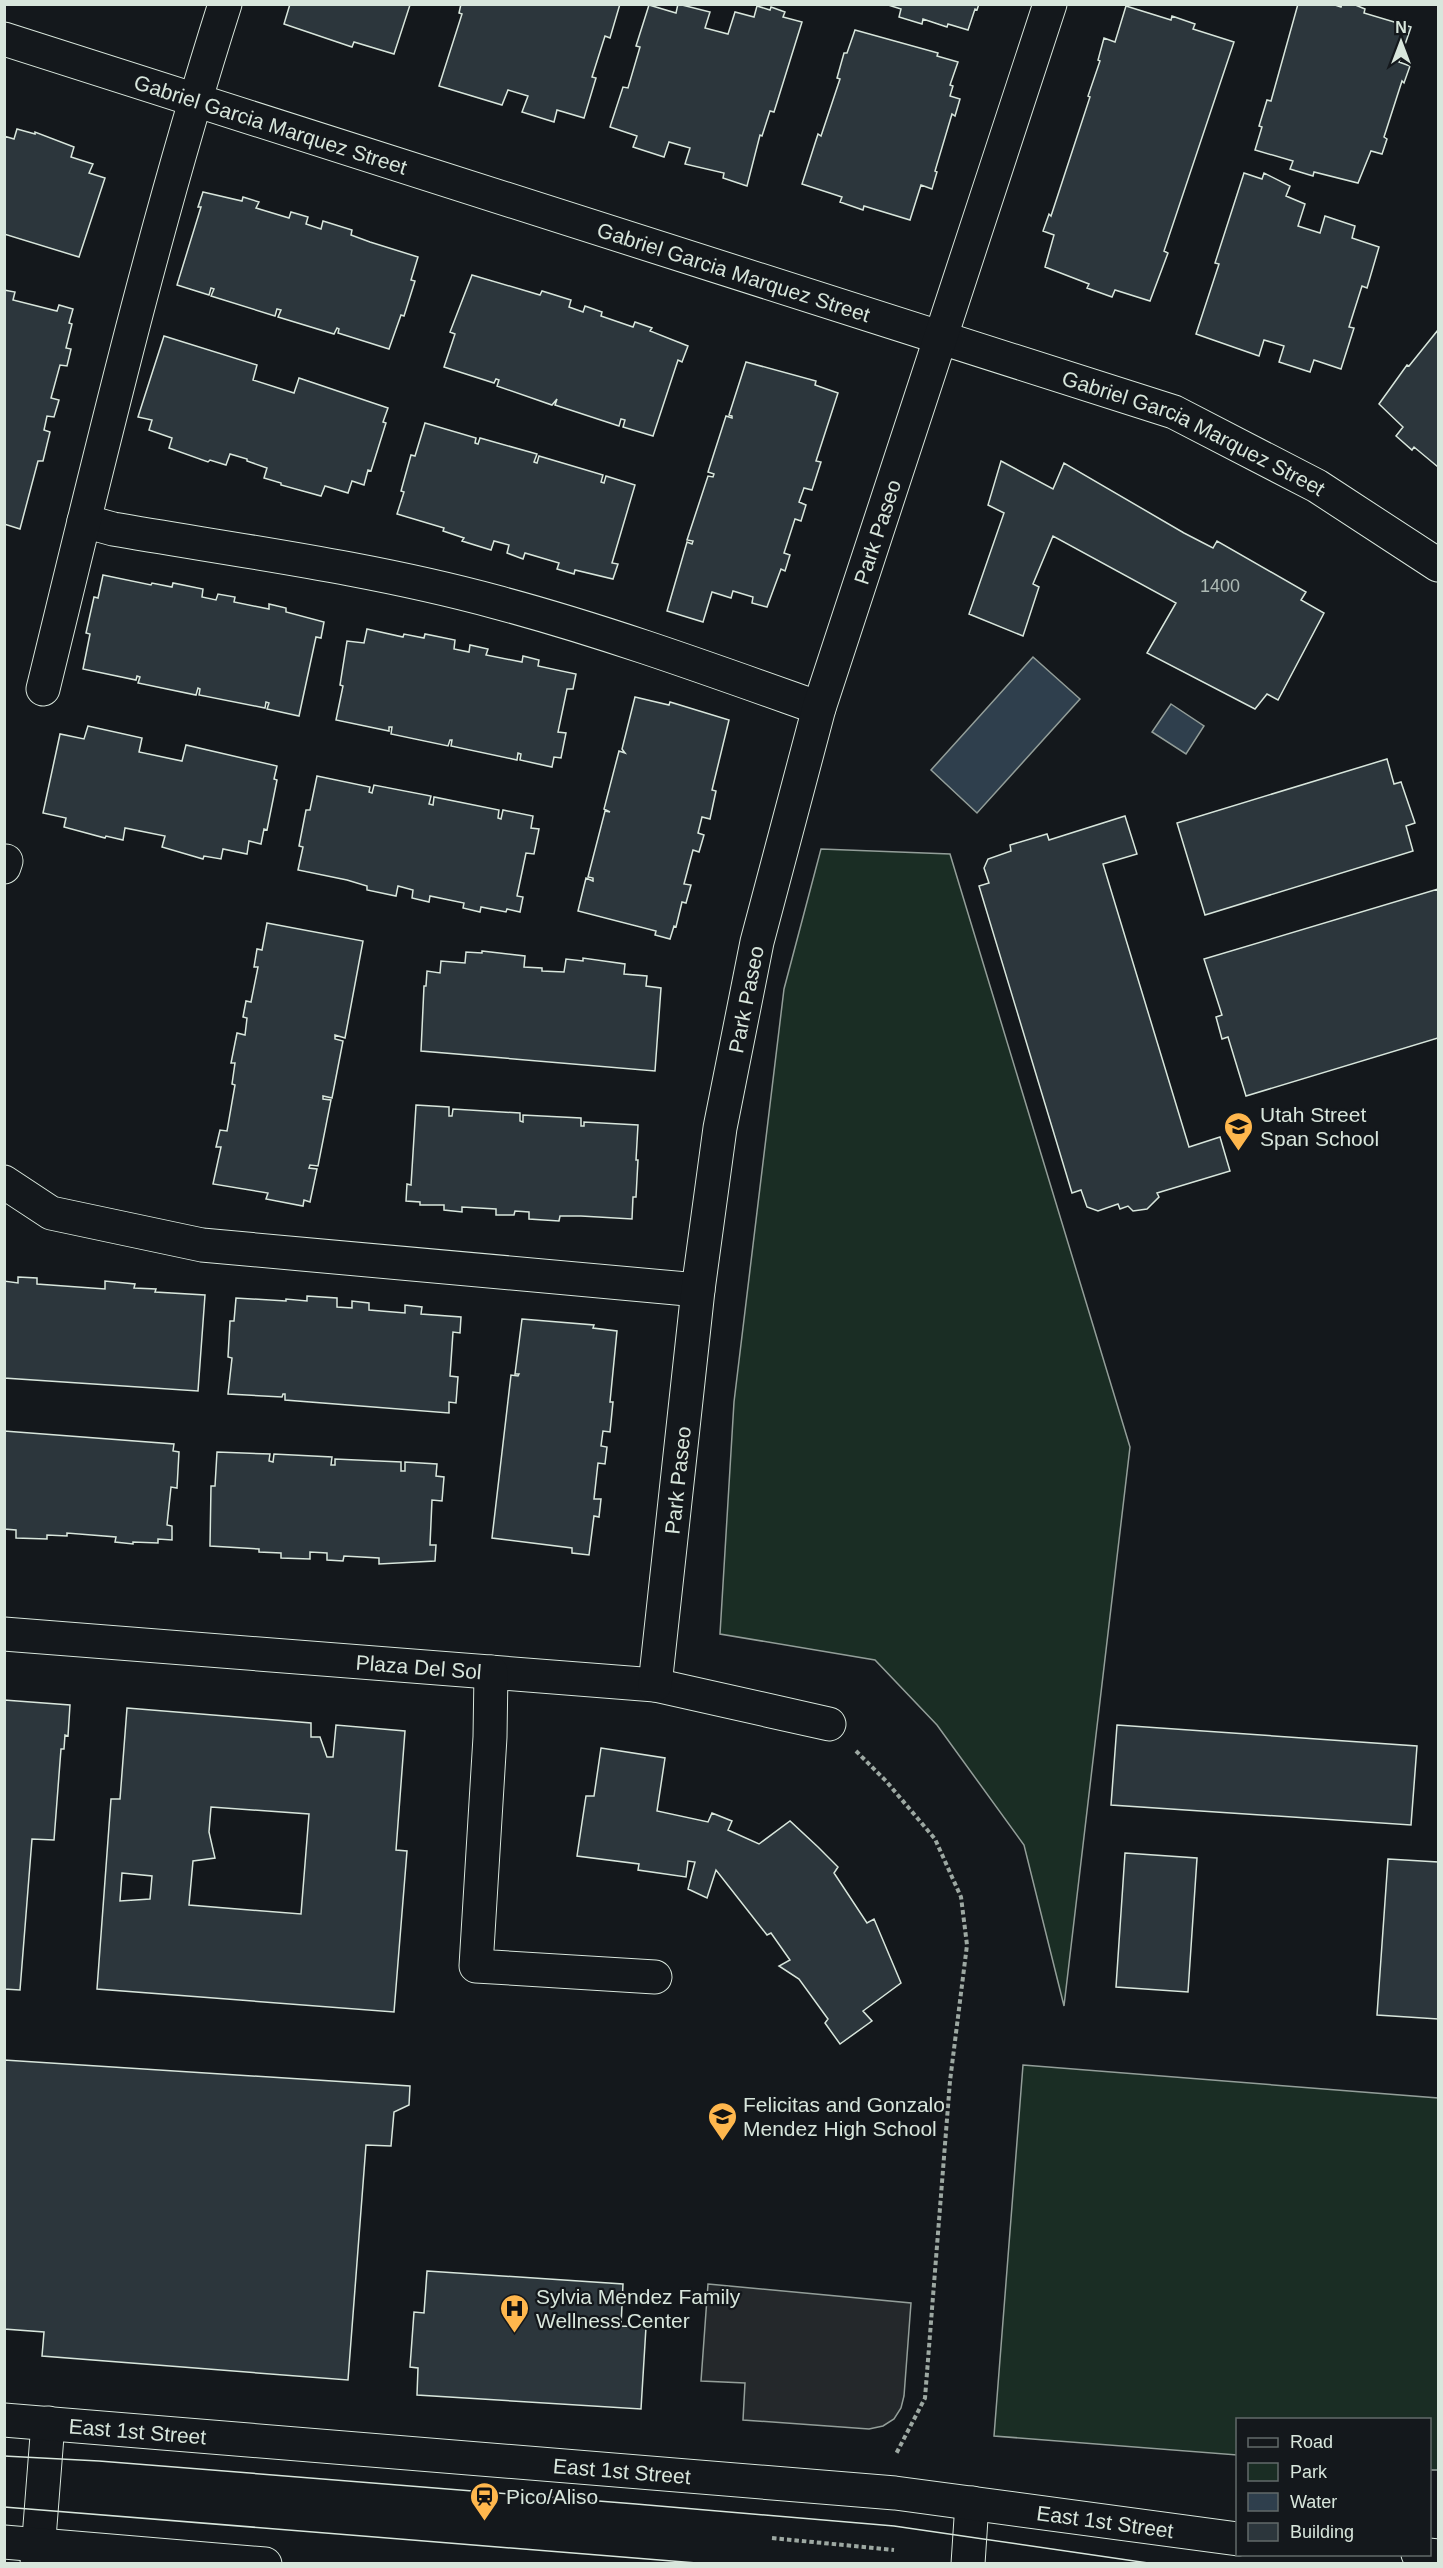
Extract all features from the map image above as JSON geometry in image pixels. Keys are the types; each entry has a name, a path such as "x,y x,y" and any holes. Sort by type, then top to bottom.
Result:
{"street":[{"path":"43,689 132,327 195,99 225,4"},
{"name":"Park Paseo","path":"656,1684 698,1290 720,1128 754,952 819,708 1050,4"},
{"name":"Gabriel Garcia Marquez Street","path":"4,39 1174,412 1317,486 1438,565"},
{"path":"84,521 113,529 336,566 495,602 632,643 819,708"},
{"path":"4,1182 51,1213 202,1245 698,1290"},
{"name":"Plaza Del Sol","path":"4,1634 656,1684 829,1724"},
{"path":"491,1672 490,1737 476,1966 655,1977"},
{"name":"East 1st Street","path":"4,2420 895,2493 1236,2539"},
{"path":"38,2554 48,2423"},
{"path":"968,2564 972,2503"},
{"path":"4,2542 38,2554 265,2564"}],"path":[{"path":"829,1724 886,1781 935,1839 961,1897 967,1945 950,2081 925,2398 896,2454"},
{"path":"772,2538 894,2550"}],"green space":[{"path":"821,849 950,854 1130,1447 1064,2006 1024,1845 937,1725 875,1660 720,1634 734,1402 784,989"},
{"path":"1023,2065 1438,2098 1438,2470 1431,2470 1431,2418 1236,2418 1236,2455 994,2436"}],"shaded area":[{"path":"708,2284 911,2303 904,2396 901,2408 894,2419 883,2426 869,2429 743,2420 745,2383 701,2381"}],"water":[{"path":"1033,657 1080,699 977,813 931,770"},
{"path":"1171,704 1204,726 1186,754 1152,732"}],"building":[{"path":"290,4 410,5 394,54 354,42 352,47 284,24"},
{"path":"461,4 620,4 610,38 605,36 592,77 596,78 584,118 557,110 554,122 522,112 528,96 508,90 502,105 439,86 462,14 459,13"},
{"path":"678,4 710,12 705,28 728,34 735,12 754,17 757,6 770,10 771,7 785,12 783,17 802,22 774,112 770,111 762,136 760,135 747,186 723,178 724,173 685,164 690,148 669,142 664,157 633,147 637,136 610,127 623,87 628,88 640,47 636,46 649,5 676,13"},
{"path":"885,4 979,4 968,30 948,24 947,27 923,19 922,24 899,17 901,9"},
{"path":"1298,4 1332,4 1341,7 1342,4 1353,4 1365,9 1364,13 1411,27 1399,62 1410,66 1404,83 1402,81 1384,137 1387,139 1382,154 1371,151 1358,183 1314,172 1313,176 1290,169 1293,161 1255,150 1262,127 1259,126 1267,100 1271,101"},
{"path":"1126,6 1171,20 1172,16 1195,24 1193,29 1234,42 1164,251 1168,253 1150,301 1115,290 1112,297 1087,288 1089,284 1045,267 1054,235 1043,231 1049,214 1051,216 1090,97 1088,96 1100,61 1098,60 1104,38 1115,42"},
{"path":"855,30 938,53 937,56 958,62 950,85 953,86 950,96 960,99 955,116 952,114 932,189 921,185 910,220 864,206 863,210 840,202 842,197 802,184 818,134 821,136 840,79 837,78 844,53 847,53"},
{"path":"17,129 35,134 35,132 74,147 71,157 93,164 89,173 105,178 79,257 4,234 4,136 14,139"},
{"path":"1244,173 1262,179 1264,173 1290,186 1286,196 1305,204 1298,226 1320,233 1325,216 1355,226 1352,238 1379,247 1367,288 1362,286 1349,327 1354,328 1341,369 1314,360 1310,372 1279,362 1284,346 1264,340 1259,356 1196,334 1219,264 1215,263"},
{"path":"203,192 242,201 243,197 259,202 256,208 289,218 291,212 308,217 306,224 321,229 323,221 352,230 351,235 418,257 411,280 415,281 404,316 401,315 389,349 338,333 337,328 334,334 278,317 281,310 277,309 275,316 211,296 214,289 211,288 209,295 177,285 201,207 198,207"},
{"path":"472,275 540,295 542,291 571,300 569,307 583,312 585,306 602,312 601,316 633,327 635,322 652,328 650,331 688,346 682,362 678,360 653,436 623,427 625,420 621,419 619,426 555,405 557,399 552,405 497,386 499,380 496,379 494,383 444,367 455,334 450,332"},
{"path":"4,290 15,292 13,300 57,311 59,305 73,309 66,348 71,349 67,366 60,365 51,398 59,400 54,417 47,416 44,430 50,432 43,461 38,461 20,529 4,524"},
{"path":"1438,330 1438,467 1414,447 1412,450 1396,436 1403,427 1379,404 1407,365 1409,366"},
{"path":"164,336 257,365 253,380 294,393 299,378 388,408 383,422 386,423 371,471 368,470 364,485 352,481 348,493 325,486 321,496 264,478 267,468 247,461 247,459 230,454 226,465 210,460 208,462 169,448 172,438 149,430 152,420 138,417"},
{"path":"746,362 816,381 815,385 838,393 816,461 821,462 812,490 804,488 799,502 806,505 801,521 795,519 784,553 790,555 785,571 781,569 767,607 752,603 753,597 733,591 731,598 712,592 703,622 667,611 687,542 692,544 693,541 687,540 708,476 713,477 714,474 708,472 726,416 732,418 729,415"},
{"path":"425,423 476,438 475,443 478,444 480,438 537,454 534,462 537,463 539,456 603,475 601,482 604,483 606,476 635,485 612,563 618,564 613,579 575,570 574,574 557,569 559,563 525,553 523,559 507,553 509,545 494,541 491,550 462,541 464,538 443,531 444,528 397,514 411,455 415,456"},
{"path":"1001,461 1053,489 1064,463 1184,533 1213,548 1217,541 1306,592 1301,600 1324,613 1278,700 1267,694 1255,709 1147,653 1176,603 1053,536 1033,584 1039,587 1023,636 969,614 1004,513 988,505"},
{"path":"103,575 151,585 152,583 172,587 173,583 203,589 202,597 216,600 218,594 235,597 234,602 269,609 269,604 286,608 286,612 324,622 321,638 316,637 299,716 267,709 269,703 266,702 265,708 199,695 200,689 198,688 196,695 138,683 140,677 137,676 136,680 83,669 90,634 86,633 94,597 98,598"},
{"path":"367,629 403,637 404,634 424,638 425,634 455,640 454,649 469,652 470,645 488,649 486,655 522,662 523,656 539,660 538,666 576,674 573,689 567,689 558,732 566,733 561,758 554,757 552,767 520,760 521,754 518,753 517,760 451,746 452,740 448,746 391,734 392,727 389,727 389,731 336,720 343,686 340,685 347,641 364,643"},
{"path":"635,697 669,705 670,702 729,720 712,790 716,791 710,819 702,817 698,833 704,835 699,852 693,850 684,884 691,885 686,903 682,902 676,927 674,926 670,939 655,935 656,931 578,911 586,878 593,881 593,878 588,877 605,811 610,812 604,809 619,751 625,753 622,749"},
{"path":"88,726 142,738 139,752 182,761 186,745 277,766 274,779 277,780 267,830 264,829 261,844 249,841 247,854 223,849 221,859 204,856 203,859 162,847 165,836 125,828 123,840 106,836 105,838 64,827 66,818 43,813 60,734 84,739"},
{"path":"1387,759 1394,784 1401,782 1415,823 1406,826 1413,851 1205,915 1177,823"},
{"path":"317,776 370,787 369,792 372,793 374,785 431,796 429,804 433,805 434,797 499,810 498,818 501,819 503,810 533,816 531,828 539,829 534,854 526,853 517,896 523,897 520,912 481,907 480,912 463,908 464,903 430,896 429,902 412,898 413,890 398,886 396,896 367,890 367,886 347,880 298,870 303,847 299,846 306,810 310,810"},
{"path":"1125,816 1137,854 1103,864 1189,1147 1220,1137 1230,1171 1157,1193 1159,1197 1147,1209 1133,1211 1128,1206 1120,1209 1118,1204 1098,1211 1087,1207 1081,1190 1072,1193 979,886 989,883 984,868 988,859 1011,851 1010,845 1047,834 1049,840"},
{"path":"1438,889 1438,1038 1246,1096 1228,1037 1222,1039 1216,1017 1222,1015 1204,959"},
{"path":"267,923 363,941 345,1038 335,1035 335,1039 343,1041 332,1098 323,1096 323,1099 331,1100 318,1166 310,1165 309,1168 317,1169 310,1202 304,1200 303,1206 266,1199 268,1193 213,1184 221,1147 216,1147 220,1130 227,1131 235,1085 232,1084 235,1063 231,1063 237,1033 245,1035 247,1018 243,1017 246,1001 251,1002 258,967 254,967 257,949 262,950"},
{"path":"482,951 525,956 524,967 542,968 542,971 564,972 566,959 583,961 583,958 625,964 624,974 647,976 646,986 661,988 655,1071 421,1051 424,986 426,986 427,971 440,973 441,961 465,963 466,952 482,953"},
{"path":"416,1105 449,1107 449,1116 452,1116 453,1109 520,1113 520,1121 523,1122 523,1115 581,1118 581,1126 584,1126 584,1122 638,1125 636,1197 633,1197 632,1219 560,1216 559,1221 529,1219 529,1212 515,1211 514,1215 496,1215 496,1209 462,1207 462,1212 444,1210 444,1205 420,1205 420,1202 406,1201 407,1184 411,1185"},
{"path":"18,1277 37,1278 37,1284 105,1289 105,1281 135,1284 134,1288 156,1289 155,1292 205,1295 198,1391 4,1378 4,1281 18,1283"},
{"path":"307,1296 337,1298 337,1307 352,1308 352,1301 369,1303 369,1310 405,1313 405,1305 422,1307 421,1314 461,1317 460,1333 453,1332 450,1376 458,1377 456,1403 449,1402 449,1413 285,1400 285,1394 282,1397 228,1394 232,1358 228,1357 230,1321 234,1321 236,1298 307,1301"},
{"path":"522,1319 594,1325 593,1328 617,1331 610,1402 613,1402 610,1432 603,1431 601,1446 607,1447 605,1464 598,1463 594,1499 601,1499 599,1517 594,1516 589,1555 572,1553 572,1548 492,1538 511,1375 518,1376 519,1374 515,1374"},
{"path":"4,1431 174,1444 173,1451 179,1452 177,1488 171,1487 167,1525 172,1526 172,1540 158,1539 158,1543 133,1542 133,1544 115,1542 116,1537 67,1533 67,1536 47,1535 47,1539 16,1538 16,1530 4,1529"},
{"path":"217,1452 270,1454 269,1461 273,1462 274,1454 332,1457 331,1465 335,1465 335,1459 401,1462 401,1471 405,1471 405,1462 437,1464 436,1476 444,1477 442,1501 432,1500 430,1545 436,1545 435,1561 379,1564 379,1558 344,1556 343,1561 327,1560 327,1553 310,1552 310,1559 281,1558 281,1553 259,1552 259,1549 210,1546 211,1486 215,1486"},
{"path":"4,1700 70,1705 68,1736 65,1735 64,1749 61,1749 54,1840 32,1839 20,1990 4,1989"},
{"path":"127,1708 311,1723 311,1737 320,1737 327,1757 333,1757 336,1725 405,1731 396,1850 407,1851 394,2012 97,1989 111,1799 120,1799","holes":["211,1807 309,1814 301,1914 189,1905 193,1861 215,1858 209,1832","122,1873 152,1876 150,1899 120,1901"]},
{"path":"1117,1725 1417,1746 1411,1825 1111,1805"},
{"path":"601,1748 665,1758 657,1811 708,1822 712,1813 732,1821 728,1830 759,1844 790,1821 838,1867 834,1873 867,1923 874,1919 901,1983 863,2011 872,2021 840,2044 825,2023 828,2019 799,1979 779,1966 790,1960 771,1933 767,1935 716,1870 707,1898 688,1889 695,1862 688,1861 686,1877 638,1870 639,1864 577,1856 586,1796 594,1796"},
{"path":"1125,1853 1197,1858 1188,1992 1116,1987"},
{"path":"1388,1859 1438,1862 1438,2019 1377,2015"},
{"path":"4,2060 410,2086 409,2105 394,2112 391,2146 366,2145 348,2380 42,2356 44,2332 4,2329"},
{"path":"427,2271 623,2284 621,2326 646,2327 641,2409 417,2395 418,2368 410,2367 414,2312 424,2313"}],"tram line":[{"path":"4,2456 99,2461 894,2526 1155,2564"},
{"path":"4,2507 709,2564"}],"place":[{"name":"Utah Street Span School","path":"1239,1152"},
{"name":"Felicitas and Gonzalo Mendez High School","path":"722,2142"},
{"name":"Sylvia Mendez Family Wellness Center","path":"515,2334"},
{"name":"Pico/Aliso","path":"485,2522"}]}
